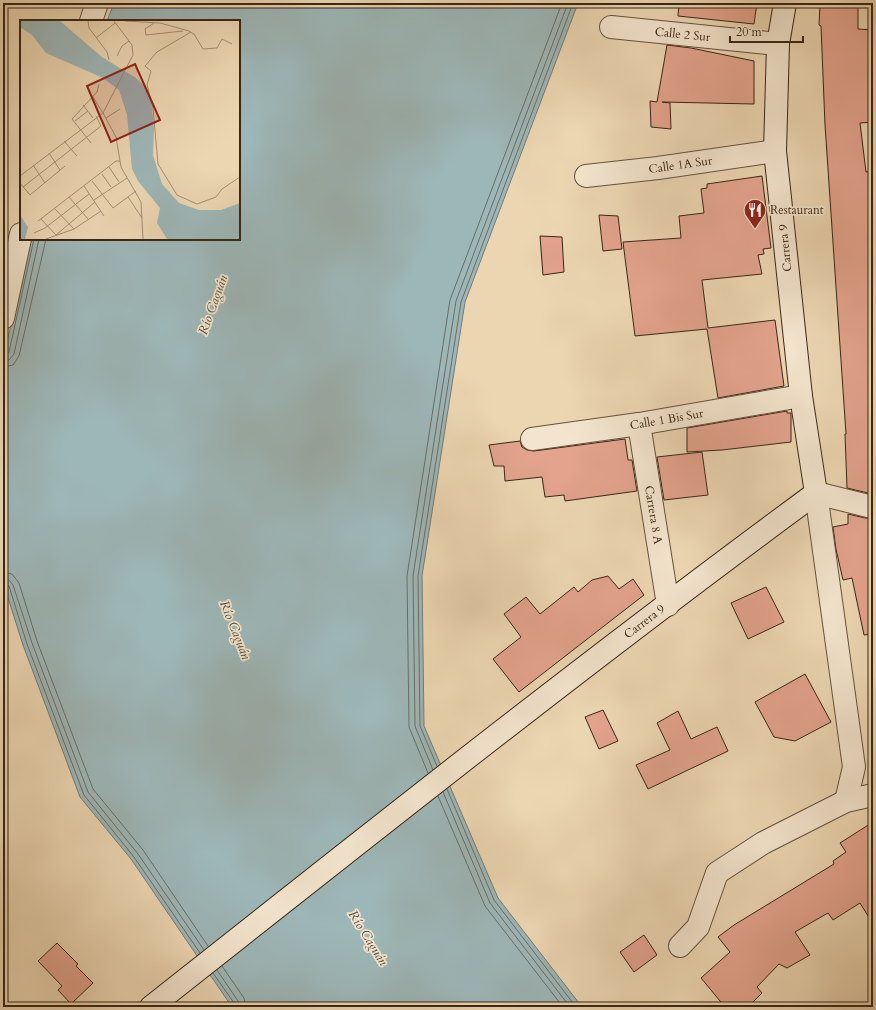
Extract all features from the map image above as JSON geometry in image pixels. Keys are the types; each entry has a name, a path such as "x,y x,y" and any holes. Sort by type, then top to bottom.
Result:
{"street":[{"path":"91,20 97,3"},
{"name":"Carrera 9","path":"785,3 778,44 775,151 801,396 854,767 846,801"},
{"name":"Calle 2 Sur","path":"611,27 778,44"},
{"name":"Calle 1A Sur","path":"586,176 658,168 775,151"},
{"path":"3,318 20,239"},
{"name":"Calle 1 Bis Sur","path":"532,439 639,424 801,396"},
{"name":"Carrera 8 A","path":"639,424 668,605"},
{"path":"816,493 868,506 873,505"},
{"name":"Carrera 9","path":"151,1007 473,753 740,549 816,493"},
{"path":"680,946 698,927 717,873 763,843 846,801 873,795"}],"water":[{"name":"Río Caguán","path":"114,3 578,3 465,302 422,576 424,726 498,898 582,1007 232,1007 131,859 80,797 23,645 3,582 3,359 31,240 240,240 240,20 107,20"}],"building":[{"path":"679,3 757,3 754,24 678,16"},
{"path":"820,3 858,3 858,29 873,30 873,122 860,123 866,172 873,171 873,493 847,488 846,434 825,125 821,26 819,25"},
{"path":"667,45 691,48 754,61 754,104 662,102 670,103 671,129 651,127 650,101 657,102"},
{"path":"762,176 771,248 763,249 764,254 758,255 762,274 702,280 708,328 775,320 784,386 718,398 707,329 635,336 623,242 681,238 679,216 704,213 701,189 707,188 707,184"},
{"path":"599,215 618,216 622,249 603,251"},
{"path":"540,236 562,237 564,272 543,275"},
{"path":"787,411 787,413 791,413 791,442 722,450 687,452 687,428"},
{"path":"625,439 628,460 632,460 637,491 565,501 564,495 545,497 542,477 505,481 504,466 494,466 489,445 520,441 522,447 527,450 534,451"},
{"path":"702,452 708,495 664,500 657,457"},
{"path":"848,514 865,518 873,518 873,634 864,635 852,578 843,580 836,549 833,527 848,524"},
{"path":"608,576 619,589 633,579 644,595 519,692 493,659 521,637 504,614 526,597 540,614 574,587 578,592 592,580"},
{"path":"766,587 784,622 748,639 731,603"},
{"path":"805,674 831,722 795,741 774,737 755,702"},
{"path":"603,710 618,741 599,749 585,717"},
{"path":"678,711 691,739 717,727 728,751 648,789 636,765 670,750 657,723"},
{"path":"873,822 873,924 860,903 833,920 828,913 795,932 810,955 787,968 779,964 757,987 762,993 748,1007 725,1007 701,978 730,952 718,937 734,925 834,864 833,861 846,852 840,843"},
{"path":"644,935 657,955 634,972 620,952"},
{"path":"57,943 78,964 76,966 93,983 71,1004 58,990 62,986 38,961"}],"place":[{"name":"Restaurant","path":"755,230"}]}
